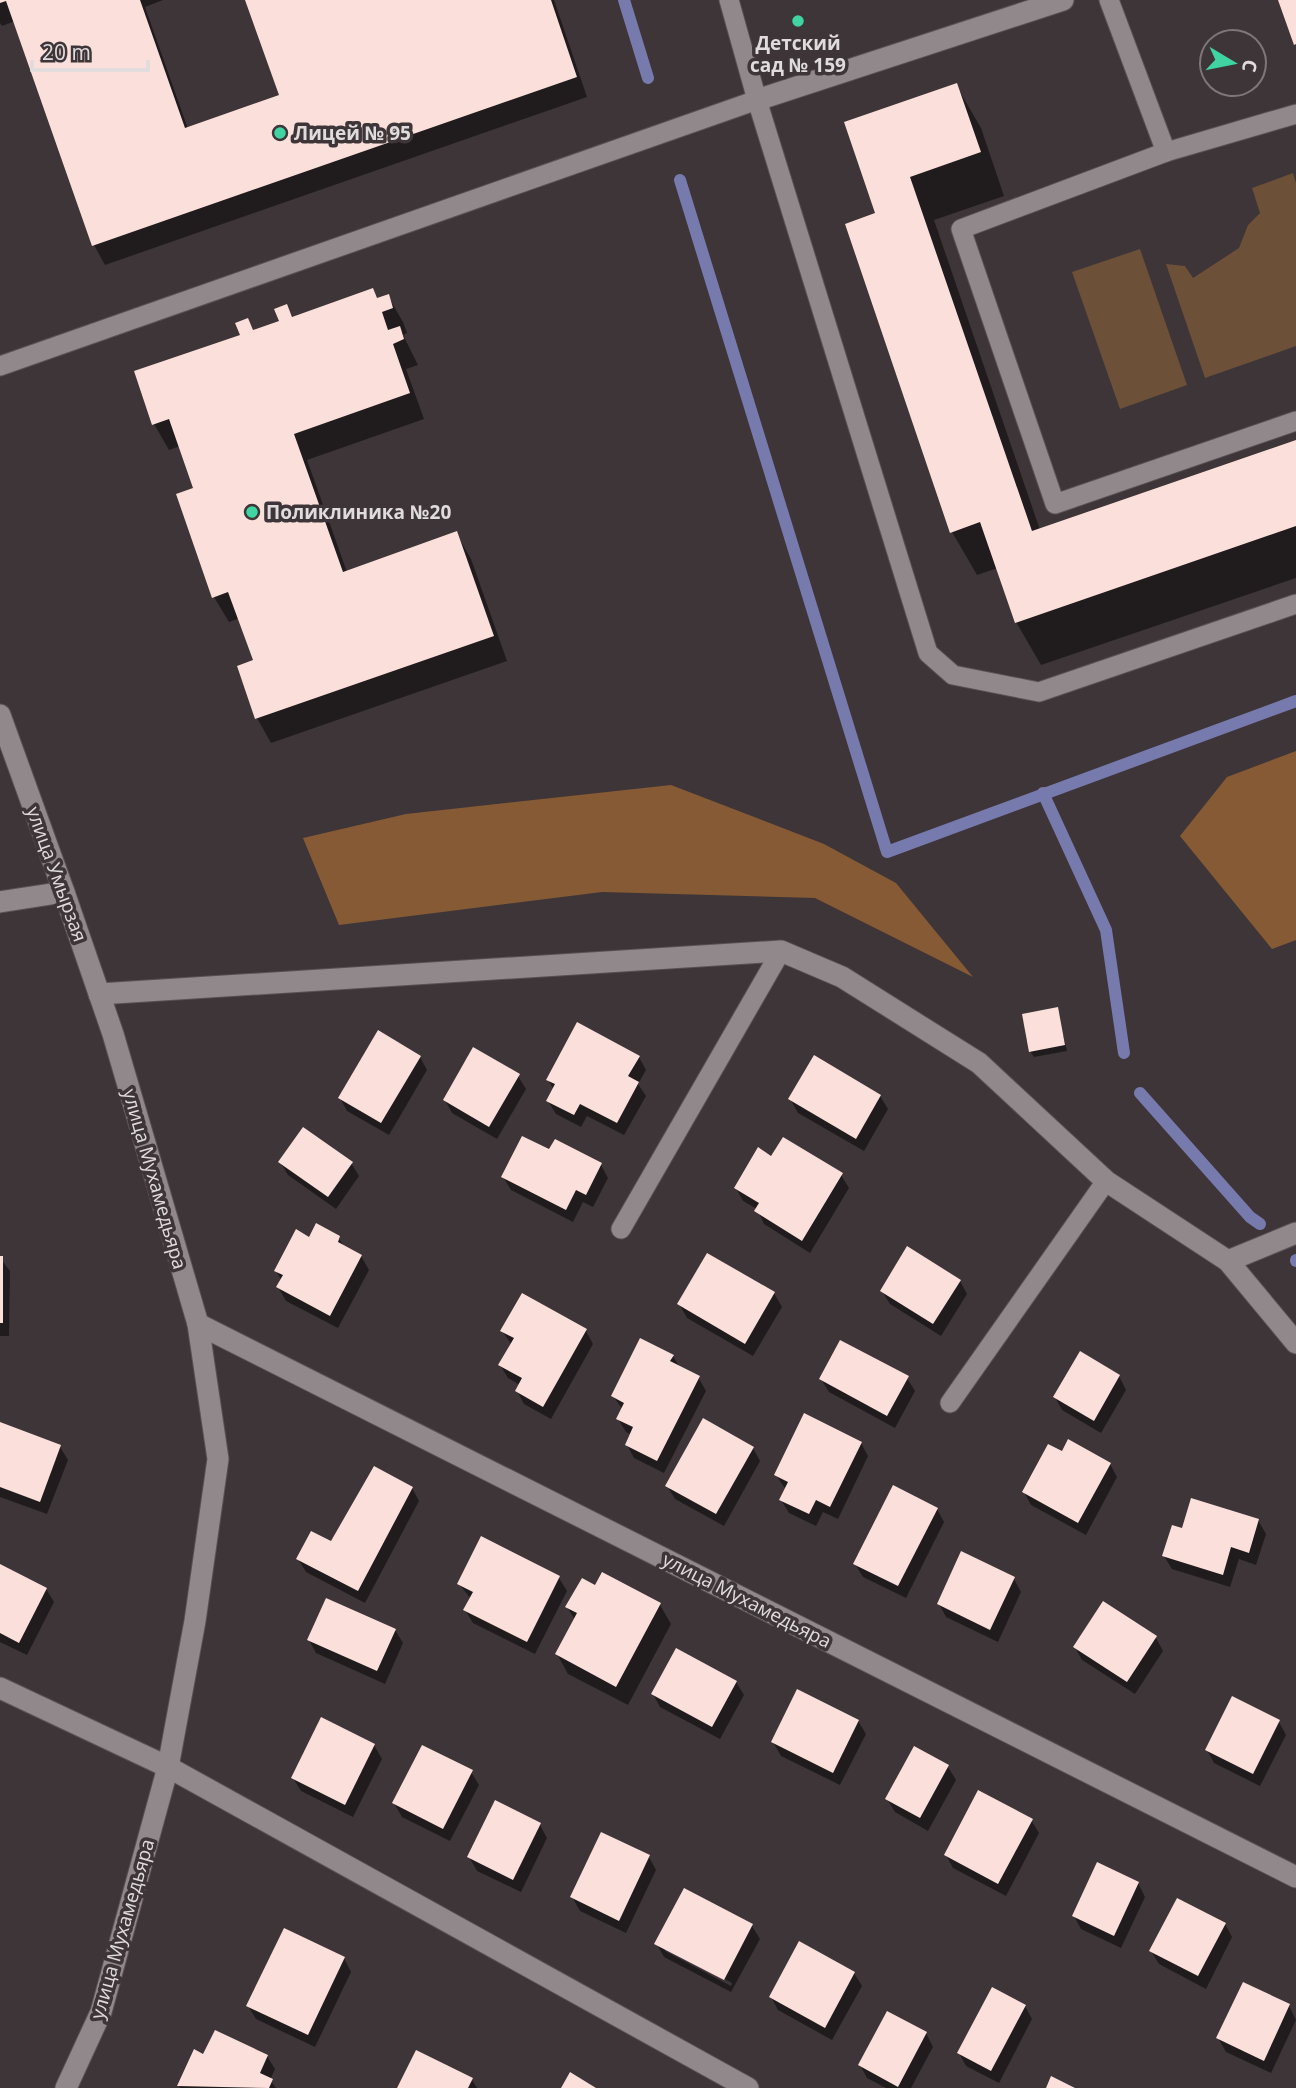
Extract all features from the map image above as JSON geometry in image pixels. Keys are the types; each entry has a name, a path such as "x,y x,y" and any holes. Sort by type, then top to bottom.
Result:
{"street":[{"path":"757,100 1063,0"},
{"name":"улица Умырзая","path":"0,715 113,1034"},
{"path":"0,902 64,892"},
{"path":"99,994 780,951 842,977 979,1063 1106,1181 1228,1261 1296,1343"},
{"name":"улица Мухамедьяра","path":"66,2088 101,2011 168,1767 195,1621 218,1459 198,1324 113,1034"},
{"path":"1228,1261 1296,1233"},
{"name":"улица Мухамедьяра","path":"198,1324 1296,1877"},
{"path":"0,1688 168,1767 747,2088"}],"lane":[{"path":"729,0 757,100 928,653 953,675 1039,692 1296,604"},
{"path":"1110,0 1166,152"},
{"path":"0,366 757,100"},
{"path":"1296,114 1166,152 961,229 1055,504 1296,421"},
{"path":"621,1229 780,951"},
{"path":"950,1403 1106,1181"}],"shaded area":[{"path":"1293,173 1296,183 1296,346 1205,378 1166,264 1185,266 1193,278 1239,248 1248,225 1260,213 1252,188"},
{"path":"1140,249 1187,385 1120,409 1072,272"},
{"path":"1296,751 1296,940 1272,949 1180,836 1227,777"},
{"path":"671,785 824,844 896,883 973,977 815,898 602,892 339,925 303,838 406,814"}],"building":[{"path":"0,0 140,0 185,128 279,95 245,0 551,0 577,77 92,246 6,1 0,3"},
{"path":"1278,0 1296,0 1294,45"},
{"path":"957,83 981,152 910,177 1032,531 1296,440 1296,526 1015,623 980,522 950,533 845,224 875,213 844,122"},
{"name":"Поликлиника №20","path":"373,288 377,298 389,294 393,308 382,312 388,330 400,326 404,339 393,344 410,393 294,434 343,572 457,531 494,636 255,719 237,666 253,660 228,592 212,598 176,494 193,488 169,419 152,425 134,371 240,335 235,323 248,318 253,330 279,321 274,309 287,304 292,317"},
{"path":"1058,1007 1065,1045 1029,1052 1022,1014"},
{"path":"577,1022 640,1056 628,1076 639,1082 617,1123 580,1104 574,1115 546,1101 555,1084 546,1080"},
{"path":"378,1030 421,1056 381,1123 338,1098"},
{"path":"473,1047 520,1074 489,1127 443,1100"},
{"path":"814,1055 881,1095 856,1139 788,1099"},
{"path":"303,1127 353,1162 328,1197 278,1162"},
{"path":"522,1136 549,1149 555,1139 602,1163 586,1195 576,1190 566,1210 501,1177"},
{"path":"783,1137 843,1173 802,1241 754,1211 759,1203 734,1188 758,1147 771,1156"},
{"path":"316,1223 340,1236 338,1242 362,1255 330,1316 276,1287 283,1275 274,1271 296,1229 309,1237"},
{"path":"907,1246 961,1280 933,1324 880,1291"},
{"path":"707,1253 775,1292 745,1344 677,1304"},
{"path":"0,1256 3,1256 3,1323 0,1323"},
{"path":"522,1293 587,1329 543,1407 515,1391 522,1378 498,1365 514,1338 500,1331"},
{"path":"640,1338 674,1355 670,1361 700,1376 657,1461 625,1445 633,1427 616,1419 624,1403 611,1396"},
{"path":"840,1340 909,1376 887,1416 819,1379"},
{"path":"1080,1351 1120,1375 1094,1421 1053,1397"},
{"path":"804,1413 862,1442 830,1507 816,1500 809,1514 779,1500 788,1482 774,1475"},
{"path":"703,1418 754,1447 716,1514 665,1486"},
{"path":"0,1422 61,1445 40,1502 0,1487"},
{"path":"1068,1439 1111,1463 1078,1523 1022,1492 1048,1444 1062,1451"},
{"path":"374,1466 413,1487 358,1591 296,1559 311,1531 331,1541"},
{"path":"893,1485 938,1508 898,1586 853,1564"},
{"path":"1191,1498 1259,1519 1249,1553 1231,1547 1223,1575 1162,1556 1172,1525 1182,1528"},
{"path":"481,1536 560,1576 527,1642 463,1610 473,1592 457,1584"},
{"path":"961,1551 1015,1577 990,1630 937,1604"},
{"path":"0,1564 47,1588 19,1643 0,1633"},
{"path":"602,1572 661,1603 616,1687 555,1654 577,1613 565,1607 582,1578 595,1585"},
{"path":"326,1598 396,1629 377,1671 307,1640"},
{"path":"1103,1601 1157,1636 1127,1682 1073,1647"},
{"path":"676,1648 737,1681 712,1727 651,1694"},
{"path":"797,1689 859,1720 833,1773 771,1742"},
{"path":"1232,1696 1280,1720 1253,1774 1205,1750"},
{"path":"321,1717 375,1744 345,1805 291,1778"},
{"path":"422,1745 473,1770 443,1829 392,1803"},
{"path":"914,1746 949,1765 920,1818 885,1799"},
{"path":"978,1790 1033,1819 998,1884 944,1855"},
{"path":"495,1800 541,1823 513,1880 467,1857"},
{"path":"601,1832 650,1855 619,1921 570,1897"},
{"path":"1097,1862 1139,1882 1114,1936 1072,1916"},
{"path":"684,1888 753,1924 724,1980 654,1944"},
{"path":"1177,1898 1226,1923 1198,1976 1149,1951"},
{"path":"284,1928 345,1957 308,2035 246,2006"},
{"path":"799,1941 855,1972 825,2028 769,1997"},
{"path":"1243,1982 1290,2004 1264,2061 1216,2038"},
{"path":"992,1987 1026,2005 991,2071 957,2053"},
{"path":"887,2011 927,2032 898,2087 858,2065"},
{"path":"215,2030 268,2055 260,2073 273,2079 269,2088 177,2086 194,2049 203,2054"},
{"path":"416,2050 473,2078 468,2088 397,2088"},
{"path":"570,2072 596,2088 561,2088"},
{"path":"1051,2076 1075,2088 1046,2088"}],"waterway":[{"path":"624,0 648,78"},
{"path":"680,180 887,852 1296,701"},
{"path":"1043,793 1106,930 1124,1053"},
{"path":"1140,1093 1250,1217 1260,1224"}],"place":[{"name":"Детский сад № 159","path":"798,21"},
{"name":"Лицей № 95","path":"280,133"},
{"name":"Поликлиника №20","path":"252,512"}]}
